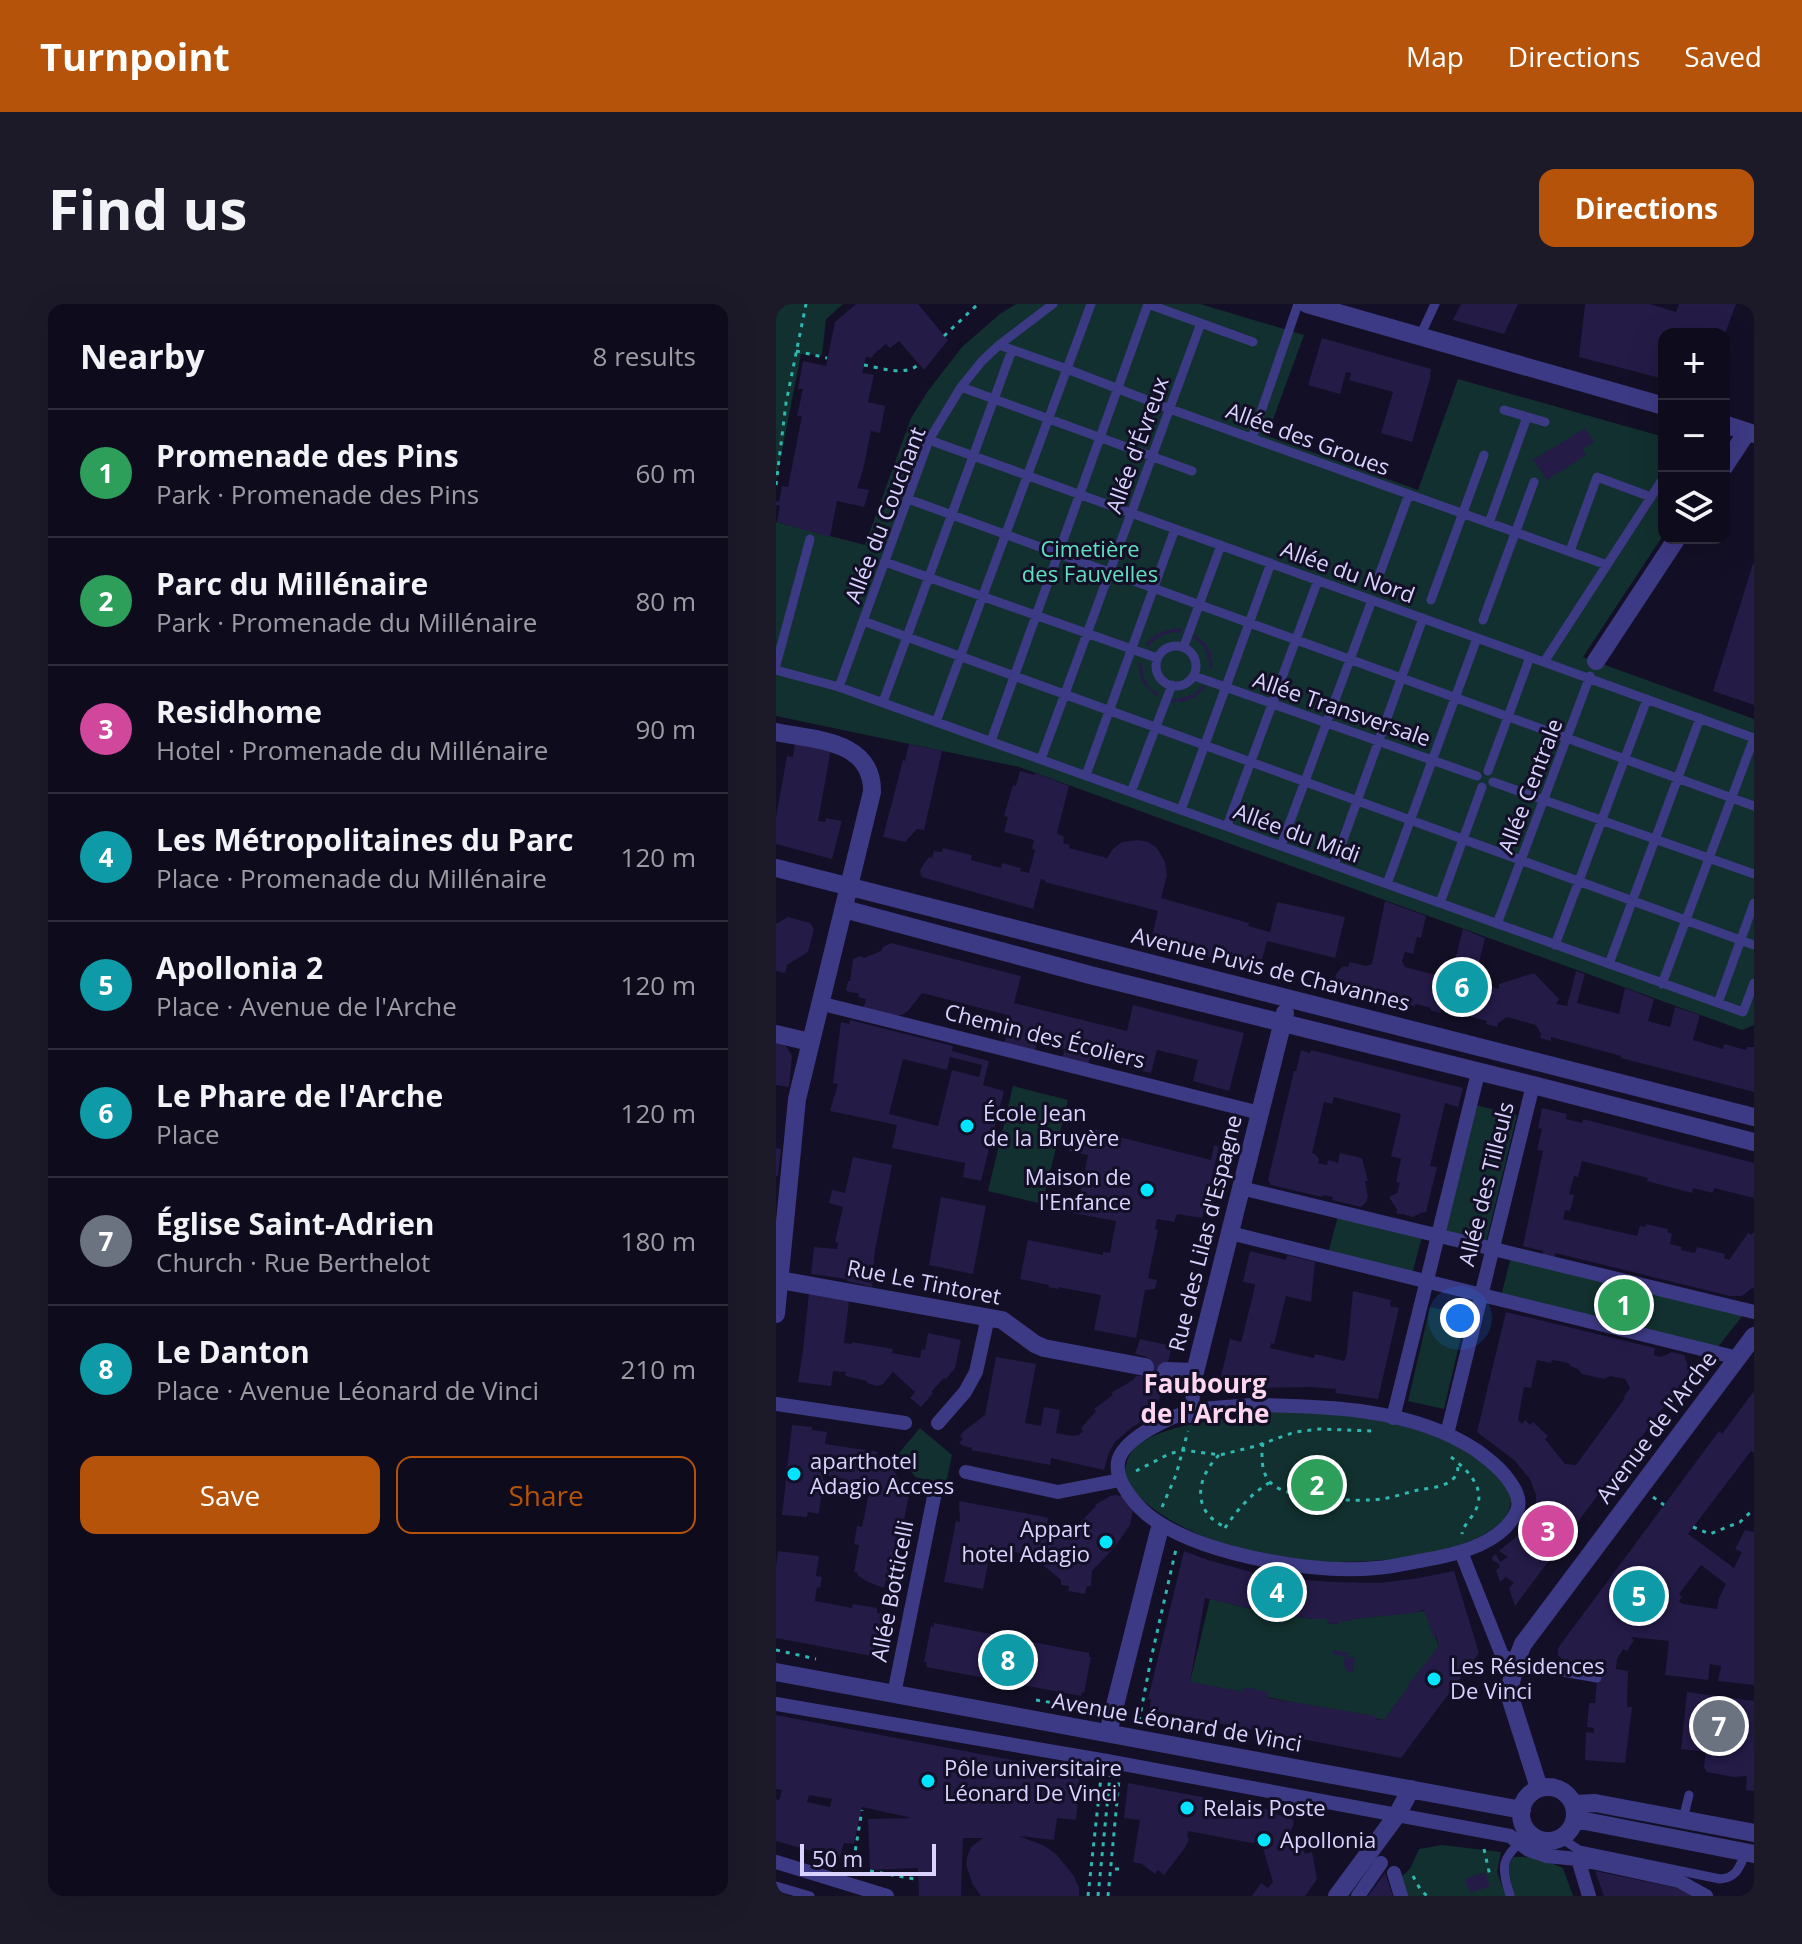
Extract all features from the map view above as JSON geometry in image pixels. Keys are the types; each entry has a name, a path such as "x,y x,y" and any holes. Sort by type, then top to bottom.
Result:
{"street":[{"path":"1307,304 1658,404"},
{"path":"1730,426 1751,433 1730,459"},
{"path":"1593,670 1673,544"},
{"path":"776,732 835,744 853,752 867,764 872,778 872,792 797,1099 776,1314"},
{"name":"Avenue Puvis de Chavannes","path":"776,868 1754,1117"},
{"path":"844,909 1090,975 1754,1142"},
{"name":"Rue des Lilas d'Espagne","path":"1192,1414 1195,1372 1288,998"},
{"name":"Chemin des Écoliers","path":"819,1003 1260,1113"},
{"path":"776,1034 810,1042"},
{"name":"Allée des Tilleuls","path":"1393,1418 1478,1073"},
{"name":"Allée des Tilleuls","path":"1447,1434 1533,1085"},
{"path":"1241,1188 1754,1312"},
{"path":"1230,1233 1738,1358"},
{"name":"Rue Le Tintoret","path":"780,1280 1002,1320 1044,1348 1145,1367"},
{"path":"938,1423 965,1392 976,1372 988,1317"},
{"name":"Avenue de l'Arche","path":"1515,1664 1523,1644 1754,1336"},
{"path":"1166,1371 1195,1372"},
{"path":"776,1404 905,1423"},
{"path":"1253,1405 1309,1405 1393,1418 1428,1427 1467,1445 1505,1474 1517,1493 1519,1508 1496,1535 1476,1547 1375,1568 1329,1568 1250,1556 1206,1544 1159,1522 1141,1508 1120,1480 1118,1465 1121,1453 1139,1437 1165,1421 1192,1414 1253,1405"},
{"path":"966,1472 1058,1492 1120,1480"},
{"name":"Allée Botticelli","path":"894,1694 934,1497"},
{"path":"1108,1733 1159,1522"},
{"path":"1461,1552 1502,1655 1515,1664 1511,1700 1539,1788"},
{"name":"Avenue Léonard de Vinci","path":"776,1672 1522,1810"},
{"path":"776,1704 1524,1838 1544,1840 1561,1838 1567,1833 1574,1812 1568,1795 1560,1789 1539,1788 1527,1796 1522,1810 1524,1838 1546,1856 1578,1859 1679,1881 1706,1896"},
{"path":"1337,1896 1397,1815 1411,1789"},
{"path":"1574,1812 1595,1803 1754,1833"},
{"path":"1574,1812 1750,1853"},
{"path":"1578,1859 1589,1896"},
{"path":"776,1862 887,1896"},
{"path":"1358,1896 1381,1863"},
{"path":"1394,1873 1401,1896"}],"lane":[{"name":"Allée du Couchant","path":"839,687 929,440 961,387 982,361 1053,304"},
{"path":"936,722 1091,304"},
{"path":"991,741 1148,304 1253,342"},
{"path":"1252,438 1298,304"},
{"path":"1420,336 1435,304"},
{"name":"Allée d'Évreux","path":"1041,759 1201,323"},
{"name":"Allée des Groues","path":"999,345 1607,565"},
{"path":"883,702 1012,350"},
{"path":"961,387 1192,471"},
{"path":"1504,410 1545,422"},
{"path":"1489,523 1527,417"},
{"name":"Allée du Nord","path":"929,440 1544,662 1593,670 1647,699 1754,738"},
{"path":"1431,600 1484,455"},
{"path":"1570,551 1597,477 1651,497"},
{"path":"1483,620 1534,482"},
{"path":"1544,662 1658,486"},
{"path":"1377,581 1409,494"},
{"path":"908,499 1754,806"},
{"path":"1086,775 1175,529"},
{"path":"776,668 810,539"},
{"path":"1184,646 1221,545"},
{"path":"885,562 1157,658"},
{"path":"1181,810 1271,563"},
{"path":"1227,826 1318,580"},
{"path":"1281,846 1372,600"},
{"path":"1334,865 1423,618"},
{"path":"863,621 1754,945"},
{"path":"1387,884 1477,638"},
{"path":"1184,646 1195,659 1194,676 1185,684 1165,683 1157,672 1157,658 1168,647 1184,646"},
{"path":"1488,771 1530,657"},
{"name":"Allée du Midi","path":"776,668 883,702 1743,1012 1754,983"},
{"name":"Allée Centrale","path":"1497,924 1593,670"},
{"name":"Allée Transversale","path":"1194,676 1477,776"},
{"path":"1131,792 1172,685"},
{"path":"1555,945 1647,699"},
{"path":"1609,964 1700,718"},
{"path":"1662,984 1754,738"},
{"path":"1482,787 1477,776 1488,771"},
{"path":"1488,771 1493,782"},
{"path":"1493,782 1754,874"},
{"path":"1482,787 1488,787 1493,782"},
{"path":"1440,903 1482,787"},
{"path":"1718,1003 1754,903"},
{"path":"1515,1664 1597,1678"},
{"path":"1683,1819 1689,1795"},
{"path":"1510,1895 1503,1866 1524,1838"},
{"path":"1561,1838 1579,1850 1720,1879 1736,1873 1750,1853"},
{"path":"776,1886 810,1896"}],"path":[{"path":"776,485 786,403 806,304"},
{"path":"944,336 978,304"},
{"path":"796,351 827,358"},
{"path":"864,365 899,371 912,370 919,364"},
{"path":"1609,1314 1614,1293"},
{"path":"1159,1522 1176,1475 1192,1414"},
{"path":"1120,1480 1169,1454 1183,1450 1220,1455 1295,1432 1320,1429 1382,1432"},
{"path":"1263,1443 1264,1471 1269,1483 1303,1496 1381,1499 1442,1486 1458,1473 1457,1461"},
{"path":"1220,1455 1205,1474 1200,1495 1203,1507 1217,1523 1225,1527 1242,1506 1269,1483"},
{"path":"1450,1455 1474,1480 1478,1490 1478,1505 1463,1529 1461,1552"},
{"path":"1693,1527 1710,1534 1740,1522 1754,1509"},
{"path":"1139,1719 1180,1533"},
{"path":"1088,1896 1101,1775"},
{"path":"1098,1896 1110,1777"},
{"path":"1108,1896 1119,1778"},
{"path":"848,1884 862,1810"},
{"path":"1484,1849 1491,1883"},
{"path":"834,1859 854,1864"},
{"path":"1115,1869 1121,1869"},
{"path":"1410,1869 1427,1896"},
{"path":"870,1871 915,1879"}],"green space":[{"path":"776,304 843,304 826,319 822,355 801,354 776,481"},
{"name":"Cimetière des Fauvelles","path":"1016,304 1200,304 1304,335 1267,436 1418,490 1458,379 1658,435 1658,543 1583,657 1754,719 1754,1025 1742,1030 1019,767 776,716 776,522 865,545 911,418 962,347"},
{"path":"1013,1086 1068,1100 1042,1204 988,1191"},
{"path":"1475,1105 1517,1115 1486,1242 1444,1231"},
{"path":"1339,1212 1423,1233 1411,1278 1327,1257"},
{"path":"1512,1253 1747,1310 1714,1352 1500,1300"},
{"path":"1430,1307 1466,1315 1444,1409 1408,1401"},
{"path":"1292,1410 1396,1424 1451,1443 1476,1456 1498,1474 1510,1493 1510,1507 1504,1519 1493,1529 1446,1550 1375,1561 1305,1561 1260,1555 1198,1534 1149,1506 1125,1481 1131,1452 1154,1436 1199,1423 1259,1415 1260,1411"},
{"path":"920,1428 952,1455 946,1484 915,1477 899,1453"},
{"path":"1210,1599 1261,1611 1261,1617 1279,1619 1280,1614 1327,1619 1327,1623 1338,1624 1339,1621 1352,1619 1425,1611 1439,1646 1384,1720 1190,1682"},
{"path":"1442,1845 1501,1852 1497,1872 1506,1896 1406,1896 1400,1878 1410,1869 1419,1849"},
{"path":"1513,1857 1537,1857 1563,1868 1573,1896 1514,1896 1508,1868"}],"building":[{"path":"856,304 918,304 948,340 924,370 899,341 890,348 886,344 872,358 866,357 862,373 874,375 868,402 885,406 880,433 871,431 857,488 869,490 864,507 837,501 830,537 777,522 780,506 776,505 776,501 779,502 782,486 788,487 802,416 797,416 803,389 798,389 803,361 826,366 835,322"},
{"path":"1461,304 1518,304 1504,334 1453,320"},
{"path":"1585,304 1650,304 1676,312 1679,304 1736,304 1727,328 1658,328 1658,377 1579,357"},
{"path":"1322,338 1431,369 1412,442 1381,433 1393,392 1349,380 1351,373 1346,372 1340,394 1308,385"},
{"path":"1585,428 1594,442 1582,449 1586,455 1547,480 1533,460"},
{"path":"1754,564 1754,705 1713,691"},
{"path":"1182,629 1181,633 1160,636 1149,645 1152,650 1145,644 1156,634"},
{"path":"1195,634 1206,644 1213,669 1209,668 1205,648 1193,637"},
{"path":"1138,663 1142,663 1144,678 1150,688 1159,694 1157,697 1142,682"},
{"path":"1203,685 1206,687 1195,697 1183,702 1171,702 1192,695"},
{"path":"795,742 831,749 818,821 825,822 826,818 842,821 832,859 776,844 776,817 787,756 793,757"},
{"path":"909,744 942,751 924,830 917,829 905,842 883,837"},
{"path":"1020,771 1035,773 1069,786 1057,833 1064,837 1063,843 1070,845 1069,848 1107,858 1122,842 1148,842 1157,848 1165,862 1167,875 1161,898 1270,932 1277,902 1345,917 1335,958 1267,941 1260,967 1219,957 1218,960 1200,952 1157,944 1151,940 1158,911 1041,879 1033,909 922,877 921,868 929,857 932,858 934,851 942,852 943,848 972,855 971,860 1001,868 1002,863 1029,873 1035,850 1032,849 1034,840 1004,832 1008,817 1004,816"},
{"path":"1385,901 1426,916 1413,954 1405,952 1402,961 1405,967 1439,976 1441,969 1452,972 1463,929 1485,938 1474,983 1499,989 1499,984 1534,973 1559,999 1556,1004 1567,1006 1576,971 1585,974 1577,1003 1619,1014 1625,988 1654,999 1648,1021 1670,1027 1675,1007 1700,1015 1693,1040 1723,1049 1724,1044 1746,1050 1747,1047 1754,1047 1754,1092 1551,1037 1551,1041 1540,1038 1536,1025 1507,1017 1497,1027 1486,1024 1487,1021 1441,1009 1440,1013 1416,1004 1345,989 1346,983 1335,980 1336,974 1343,966 1348,967 1350,962 1366,966 1372,964"},
{"path":"788,917 810,923 814,929 808,952 787,965 785,973 776,971 776,924"},
{"path":"891,943 1021,976 1014,1003 1127,1031 1133,1005 1244,1033 1229,1091 1193,1081 1198,1060 1157,1050 1151,1073 1090,1058 1088,1065 1062,1059 1065,1049 1037,1042 1035,1052 1004,1045 1011,1016 922,993 902,1015 892,1016 863,1009 866,999 846,991 853,959 881,951"},
{"path":"850,1020 953,1046 952,1051 989,1061 983,1085 1004,1091 981,1181 963,1177 965,1163 892,1148 897,1125 830,1111 838,1084 833,1083 841,1022 849,1024","holes":["950,1057 982,1065 979,1077 952,1070 938,1126 889,1114 903,1059 947,1070"]},
{"path":"776,1042 786,1046 792,1056 789,1087 776,1085"},
{"path":"1301,1050 1463,1088 1458,1107 1445,1103 1430,1166 1437,1167 1426,1212 1412,1217 1397,1214 1389,1197 1397,1193 1400,1183 1396,1182 1401,1159 1391,1156 1401,1114 1334,1097 1332,1104 1324,1102 1312,1153 1319,1159 1318,1163 1327,1165 1328,1160 1338,1163 1340,1153 1362,1158 1368,1181 1365,1181 1366,1202 1361,1207 1332,1200 1333,1197 1271,1185 1268,1180"},
{"path":"1542,1108 1567,1114 1566,1119 1582,1123 1583,1119 1754,1163 1754,1198 1714,1188 1713,1193 1693,1188 1692,1193 1582,1161 1569,1194 1574,1195 1570,1211 1565,1210 1563,1219 1637,1236 1640,1226 1645,1227 1646,1224 1668,1229 1667,1232 1672,1234 1670,1244 1682,1247 1681,1250 1695,1253 1697,1247 1725,1254 1724,1258 1729,1260 1748,1233 1751,1235 1754,1232 1754,1289 1742,1296 1730,1296 1555,1253 1554,1258 1542,1255 1543,1251 1523,1246 1543,1151 1537,1150 1542,1129 1538,1128"},
{"path":"1093,1129 1211,1160 1214,1145 1219,1147 1202,1218 1177,1214 1174,1222 1157,1219 1155,1229 1158,1230 1148,1278 1157,1280 1155,1289 1145,1290 1136,1338 1094,1330 1101,1295 1058,1289 1020,1279 1028,1240 1103,1255 1103,1252 1110,1253 1116,1221 1062,1211 1064,1204 1078,1206 1088,1155 1069,1151 1071,1142 1090,1146"},
{"path":"776,1148 781,1149 778,1176 776,1176"},
{"path":"853,1157 892,1165 875,1250 872,1287 847,1279 811,1274 814,1247 837,1249 838,1243 835,1242 843,1207 829,1203 832,1190 845,1193"},
{"path":"941,1197 986,1206 973,1274 929,1265"},
{"path":"1250,1251 1286,1260 1287,1255 1315,1262 1311,1302 1286,1296 1274,1344 1271,1343 1270,1348 1344,1361 1353,1291 1391,1300 1390,1306 1399,1308 1378,1399 1335,1393 1336,1389 1310,1387 1217,1392 1230,1339 1241,1342 1253,1295 1255,1284 1243,1282"},
{"path":"809,1293 849,1301 844,1343 893,1349 892,1353 920,1358 928,1333 961,1340 955,1368 921,1407 910,1398 915,1392 893,1372 878,1386 845,1376 846,1372 833,1371 831,1386 798,1382"},
{"path":"1506,1312 1655,1348 1654,1355 1661,1357 1672,1352 1684,1355 1690,1372 1515,1606 1509,1588 1514,1583 1506,1577 1500,1582 1496,1570 1500,1567 1492,1557 1496,1554 1500,1562 1508,1557 1499,1551 1528,1527 1536,1510 1536,1495 1530,1479 1514,1460 1477,1432","holes":["1537,1360 1551,1363 1552,1360 1564,1362 1582,1374 1604,1379 1610,1376 1625,1379 1630,1388 1576,1465 1565,1464 1545,1439 1548,1436 1533,1422 1530,1425 1525,1420 1522,1424 1518,1420 1524,1387 1531,1388"]},
{"path":"1140,1339 1172,1346 1157,1408 1115,1442 1104,1470 1051,1458 1050,1465 971,1450 959,1443 964,1431 985,1415 996,1357 1036,1364 1025,1423 1041,1426 1044,1407 1060,1410 1056,1433 1073,1436 1083,1431 1081,1428 1096,1411 1094,1409 1113,1395 1111,1393 1136,1376 1143,1376 1147,1357 1135,1354"},
{"path":"1754,1391 1754,1453 1751,1451 1688,1534 1734,1568 1742,1552 1735,1549 1745,1530 1754,1532 1754,1685 1718,1681 1721,1666 1710,1664 1708,1680 1665,1675 1669,1641 1632,1637 1634,1640 1627,1651 1623,1649 1617,1659 1616,1669 1628,1671 1627,1707 1632,1707 1625,1763 1585,1760 1586,1732 1594,1733 1594,1728 1587,1727 1589,1703 1595,1703 1598,1668 1566,1663 1558,1655 1558,1648 1719,1431 1722,1434","holes":["1701,1565 1726,1584 1717,1609 1679,1601 1682,1597 1679,1594"]},
{"path":"792,1425 827,1432 825,1444 878,1452 875,1456 888,1463 895,1472 899,1481 896,1483 910,1493 904,1493 909,1494 892,1581 886,1580 884,1588 854,1572 859,1545 854,1544 857,1526 862,1527 870,1488 823,1475 826,1481 819,1514 808,1512 807,1517 782,1515"},
{"path":"1116,1495 1124,1497 1133,1510 1130,1525 1092,1571 1091,1586 1087,1586 1085,1594 1068,1591 1069,1586 1061,1585 1061,1580 1043,1565 1045,1563 1038,1556 991,1548 983,1589 944,1582 956,1521 960,1522 959,1501 1048,1518 1047,1525 1052,1528 1055,1525 1062,1532 1071,1532 1095,1505"},
{"path":"778,1551 819,1556 816,1576 822,1577 815,1601 852,1608 853,1604 877,1608 877,1613 891,1615 882,1658 776,1638"},
{"path":"1184,1551 1251,1572 1332,1582 1380,1583 1454,1571 1479,1653 1401,1758 1149,1710 1151,1700 1148,1699","holes":["1205,1598 1261,1611 1260,1617 1279,1620 1280,1614 1327,1619 1327,1623 1339,1624 1339,1621 1424,1610 1439,1646 1384,1720 1268,1698 1269,1692 1243,1687 1243,1692 1190,1682"]},
{"path":"934,1623 1089,1653 1091,1657 1084,1693 1081,1696 926,1667 927,1662 924,1662"},
{"path":"1333,1650 1349,1653 1348,1657 1355,1658 1353,1672 1346,1671 1347,1667 1343,1667 1345,1657 1333,1654"},
{"path":"1687,1692 1754,1701 1754,1791 1746,1790 1747,1776 1707,1772 1704,1767 1706,1752 1681,1749"},
{"path":"776,1715 1080,1773 1076,1820 1057,1818 1054,1840 1019,1836 1056,1854 1074,1876 1079,1896 981,1896 973,1885 966,1865 971,1847 983,1838 963,1838 961,1896 919,1896 918,1868 870,1870 868,1819 912,1818 862,1807 854,1844 844,1843 839,1859 776,1841 776,1799 779,1800 782,1790 776,1789","holes":["809,1795 832,1799 830,1807 807,1802"]},
{"name":"Apollonia","path":"1128,1783 1271,1810 1289,1817 1294,1824 1290,1842 1300,1839 1305,1854 1312,1852 1317,1879 1305,1896 1252,1896 1261,1883 1268,1888 1273,1882 1261,1842 1188,1831 1185,1848 1164,1875 1158,1870 1155,1874 1142,1864 1133,1862 1140,1820 1124,1818"},
{"path":"1595,1871 1677,1888 1692,1896 1604,1896"},
{"path":"1485,1872 1490,1886 1470,1893 1465,1879"},
{"path":"1385,1873 1393,1896 1368,1896"}],"place":[{"name":"Le Phare de l'Arche","path":"1462,987"},
{"name":"École Jean de la Bruyère","path":"967,1126"},
{"name":"Maison de l'Enfance","path":"1147,1190"},
{"name":"Promenade des Pins","path":"1624,1305"},
{"name":"aparthotel Adagio Access","path":"794,1474"},
{"name":"Parc du Millénaire","path":"1317,1485"},
{"name":"Residhome","path":"1548,1531"},
{"name":"Appart hotel Adagio","path":"1106,1542"},
{"name":"Les Métropolitaines du Parc","path":"1277,1592"},
{"name":"Apollonia 2","path":"1639,1596"},
{"name":"Le Danton","path":"1008,1660"},
{"name":"Les Résidences De Vinci","path":"1434,1679"},
{"name":"Église Saint-Adrien","path":"1719,1726"},
{"name":"Pôle universitaire Léonard De Vinci","path":"928,1781"},
{"name":"Relais Poste","path":"1187,1808"},
{"name":"Apollonia","path":"1264,1840"}],"district":[{"name":"Faubourg de l'Arche","path":"1205,1399"}]}
